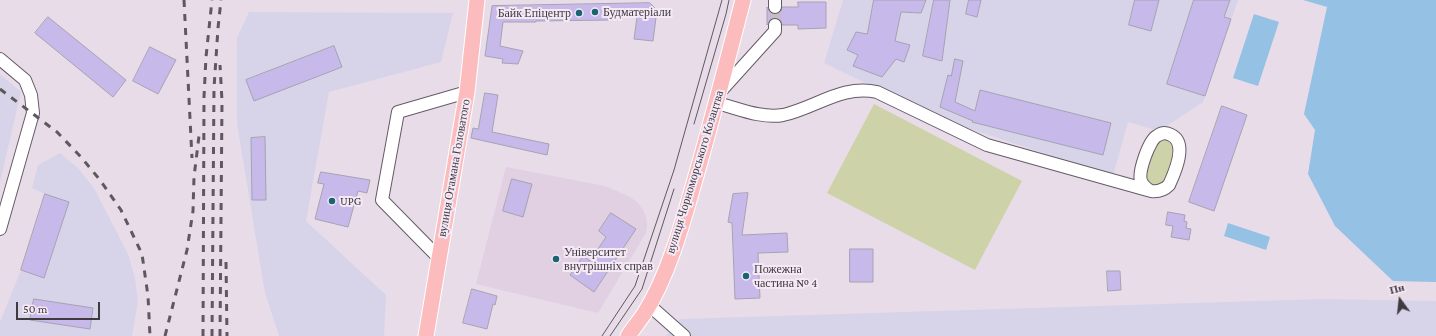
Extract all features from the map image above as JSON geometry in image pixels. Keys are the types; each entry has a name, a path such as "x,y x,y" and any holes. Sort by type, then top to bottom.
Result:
{"main road":[{"name":"вулиця Отамана Головатого","path":"426,336 467,92 476,0"},
{"name":"вулиця Чорноморського Козацтва","path":"628,336 649,305 667,267 685,213 718,98 742,0"}],"street":[{"path":"775,25 775,31 718,98 758,114 781,115 793,112 845,92 867,89 877,92 987,145 1151,191 1161,191 1169,185 1180,153 1179,143 1173,135 1163,133 1150,142 1142,170 1141,180 1146,189 1151,191"},
{"path":"0,59 25,80 31,95 33,113 0,229"},
{"path":"439,258 382,200 398,112 467,92"},
{"path":"649,305 684,336"}],"shaded area":[{"path":"843,0 1238,0 1203,102 1159,131 1128,122 1113,176 940,119 824,63"},
{"path":"249,12 453,13 441,62 329,92 306,221 386,295 384,336 279,336 265,293 237,124 237,38"},
{"path":"0,74 21,92 0,182"},
{"path":"60,153 78,168 94,188 128,254 135,278 138,302 132,336 0,336 0,322 21,270 45,194 32,188 38,165"},
{"name":"Університет внутрішніх справ","path":"506,167 605,186 628,196 637,202 643,210 646,217 646,233 598,313 476,284"},
{"path":"1322,299 1436,301 1436,336 666,336 680,319"}],"green space":[{"path":"874,104 1022,181 975,270 827,193"},
{"path":"1163,139 1170,140 1176,148 1167,178 1162,184 1155,185 1148,182 1147,175 1154,151 1159,141"}],"water":[{"path":"1303,0 1436,0 1436,282 1393,281 1335,226 1308,174 1315,130 1304,114 1327,7"},
{"path":"1254,14 1279,22 1258,86 1233,78"},
{"path":"1228,223 1270,237 1266,250 1224,236"}],"building":[{"path":"874,0 926,0 921,13 901,12 895,41 910,45 904,62 896,59 882,77 853,66 858,55 847,50 856,32 867,34"},
{"path":"934,0 950,0 942,61 923,56"},
{"path":"969,0 981,0 977,17 966,14"},
{"path":"1135,0 1159,0 1151,31 1129,25"},
{"path":"1194,0 1230,0 1224,17 1231,19 1205,96 1167,84"},
{"path":"798,2 826,2 826,28 798,29 798,25 782,25 781,21 775,18 771,19 767,25 767,7 771,13 775,14 781,11 782,7 798,7"},
{"path":"650,3 657,10 653,41 634,39 637,17 611,17 612,20 503,22 500,46 523,51 518,64 502,63 503,59 485,56 492,6"},
{"path":"48,17 126,80 113,97 35,33"},
{"path":"334,46 342,67 254,101 246,80"},
{"path":"150,47 176,60 158,94 133,81"},
{"path":"955,59 963,61 955,102 975,111 980,90 1111,123 1103,155 972,122 973,121 940,107 948,75 951,76"},
{"path":"485,93 498,95 492,132 549,144 547,155 471,138 473,128 478,129"},
{"path":"1222,106 1247,115 1214,211 1189,202"},
{"path":"265,137 266,200 252,200 251,138"},
{"name":"UPG","path":"321,172 370,180 367,193 358,191 348,227 315,219 324,184 318,183"},
{"path":"512,179 532,184 523,217 503,211"},
{"name":"Пожежна частина № 4","path":"748,193 742,235 787,233 788,252 758,253 760,298 735,299 732,223 728,222 733,194"},
{"path":"45,194 69,202 44,278 21,270"},
{"path":"1168,212 1185,215 1184,221 1187,222 1186,228 1191,229 1189,240 1171,237 1173,226 1166,225"},
{"path":"611,213 636,229 594,292 570,275 583,256 590,261 606,237 599,231"},
{"path":"850,249 873,249 873,282 850,282"},
{"path":"1107,271 1120,271 1121,290 1108,291"},
{"path":"472,289 497,296 495,305 493,304 487,329 463,323"},
{"path":"34,299 93,308 90,329 30,320"}],"tunnel":[{"path":"775,7 775,25"}],"tram line":[{"path":"602,336 635,286 674,170 722,0"},
{"path":"694,124 729,0"},
{"path":"610,336 642,289 674,189"}],"railway":[{"path":"184,0 192,158"},
{"path":"203,336 204,97 206,57 212,0"},
{"path":"212,336 214,88 221,0"},
{"path":"220,65 222,101 220,336"},
{"path":"0,89 57,132 100,180 121,210 142,254 148,296 150,336"},
{"path":"165,336 187,250 193,211 194,177 199,136"},
{"path":"226,262 227,336"}],"place":[{"name":"Будматеріали","path":"595,12"},
{"name":"Байк Епіцентр","path":"579,13"},
{"name":"UPG","path":"332,201"},
{"name":"Університет внутрішніх справ","path":"556,259"},
{"name":"Пожежна частина № 4","path":"746,276"}]}
